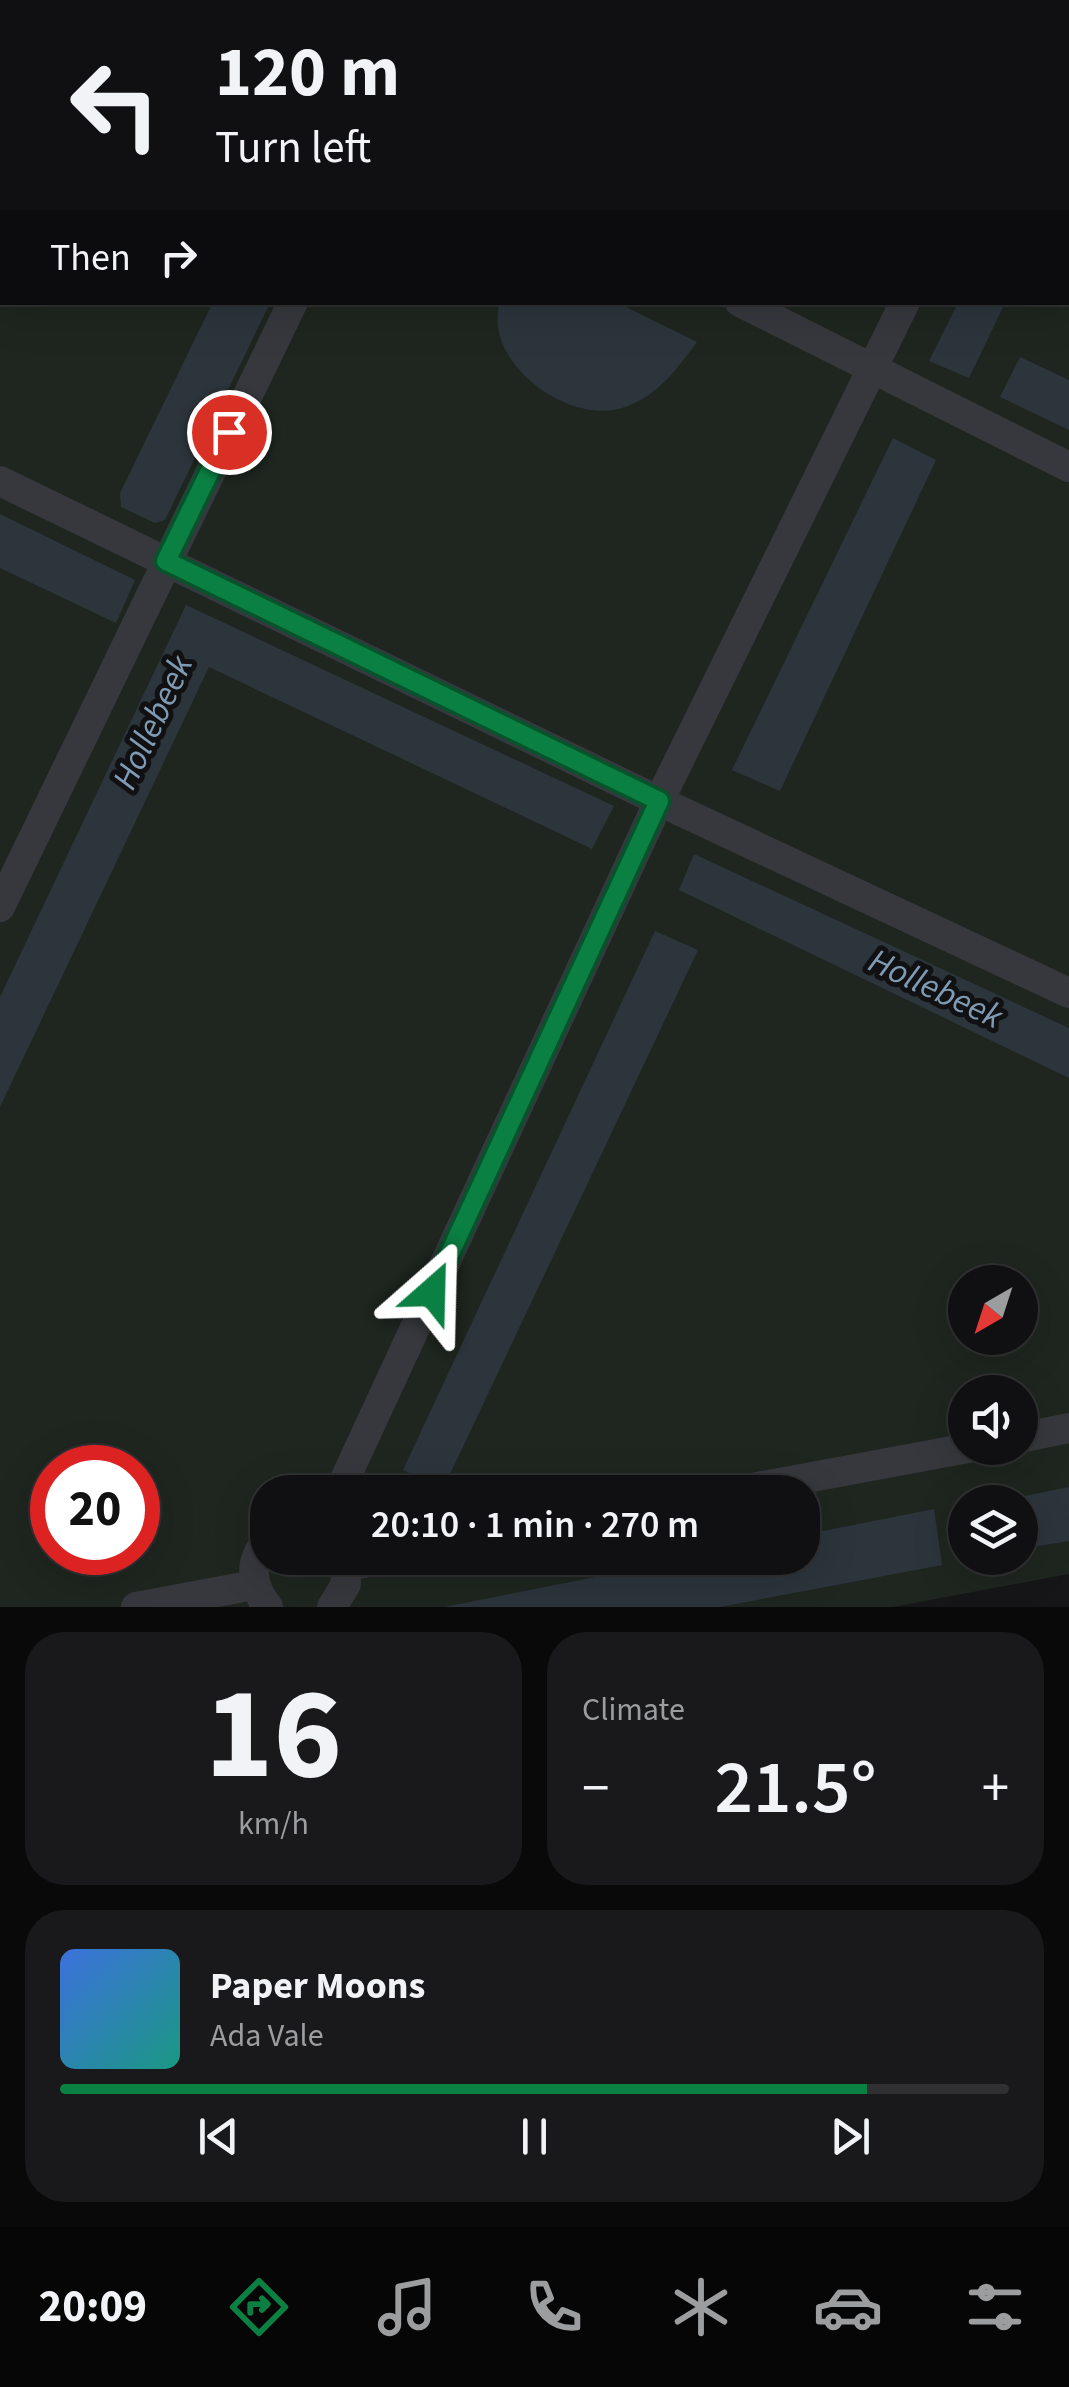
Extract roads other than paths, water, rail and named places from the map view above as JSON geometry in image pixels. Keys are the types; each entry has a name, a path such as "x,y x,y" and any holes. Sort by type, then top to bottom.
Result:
{"lane":[{"path":"0,907 291,305"},
{"path":"746,305 1069,467"},
{"path":"348,1475 659,801 903,305"},
{"path":"0,481 659,801 1069,993"},
{"path":"1038,1434 1069,1428"},
{"path":"820,1475 948,1452"},
{"path":"332,1607 346,1584 346,1575"},
{"path":"136,1607 261,1596"}],"water":[{"path":"212,305 269,305 165,520 155,523 121,507 120,493"},
{"path":"500,305 622,305 697,342 665,381 646,397 622,408 600,411 554,398 534,384 516,366 498,325"},
{"path":"957,305 1004,305 969,378 929,361"},
{"path":"1020,357 1069,380 1069,430 1000,397"},
{"path":"893,438 936,460 780,791 732,770"},
{"path":"0,514 135,580 116,623 0,568"},
{"name":"Hollebeek","path":"186,605 614,806 592,849 209,667 0,1107 0,997"},
{"name":"Hollebeek","path":"694,854 1069,1028 1069,1078 679,890"},
{"path":"655,931 698,950 450,1475 414,1475 403,1470"},
{"path":"1069,1487 1069,1541 1038,1546 1038,1493"},
{"path":"934,1509 942,1565 720,1607 444,1607 606,1575 820,1575 820,1532"}]}
